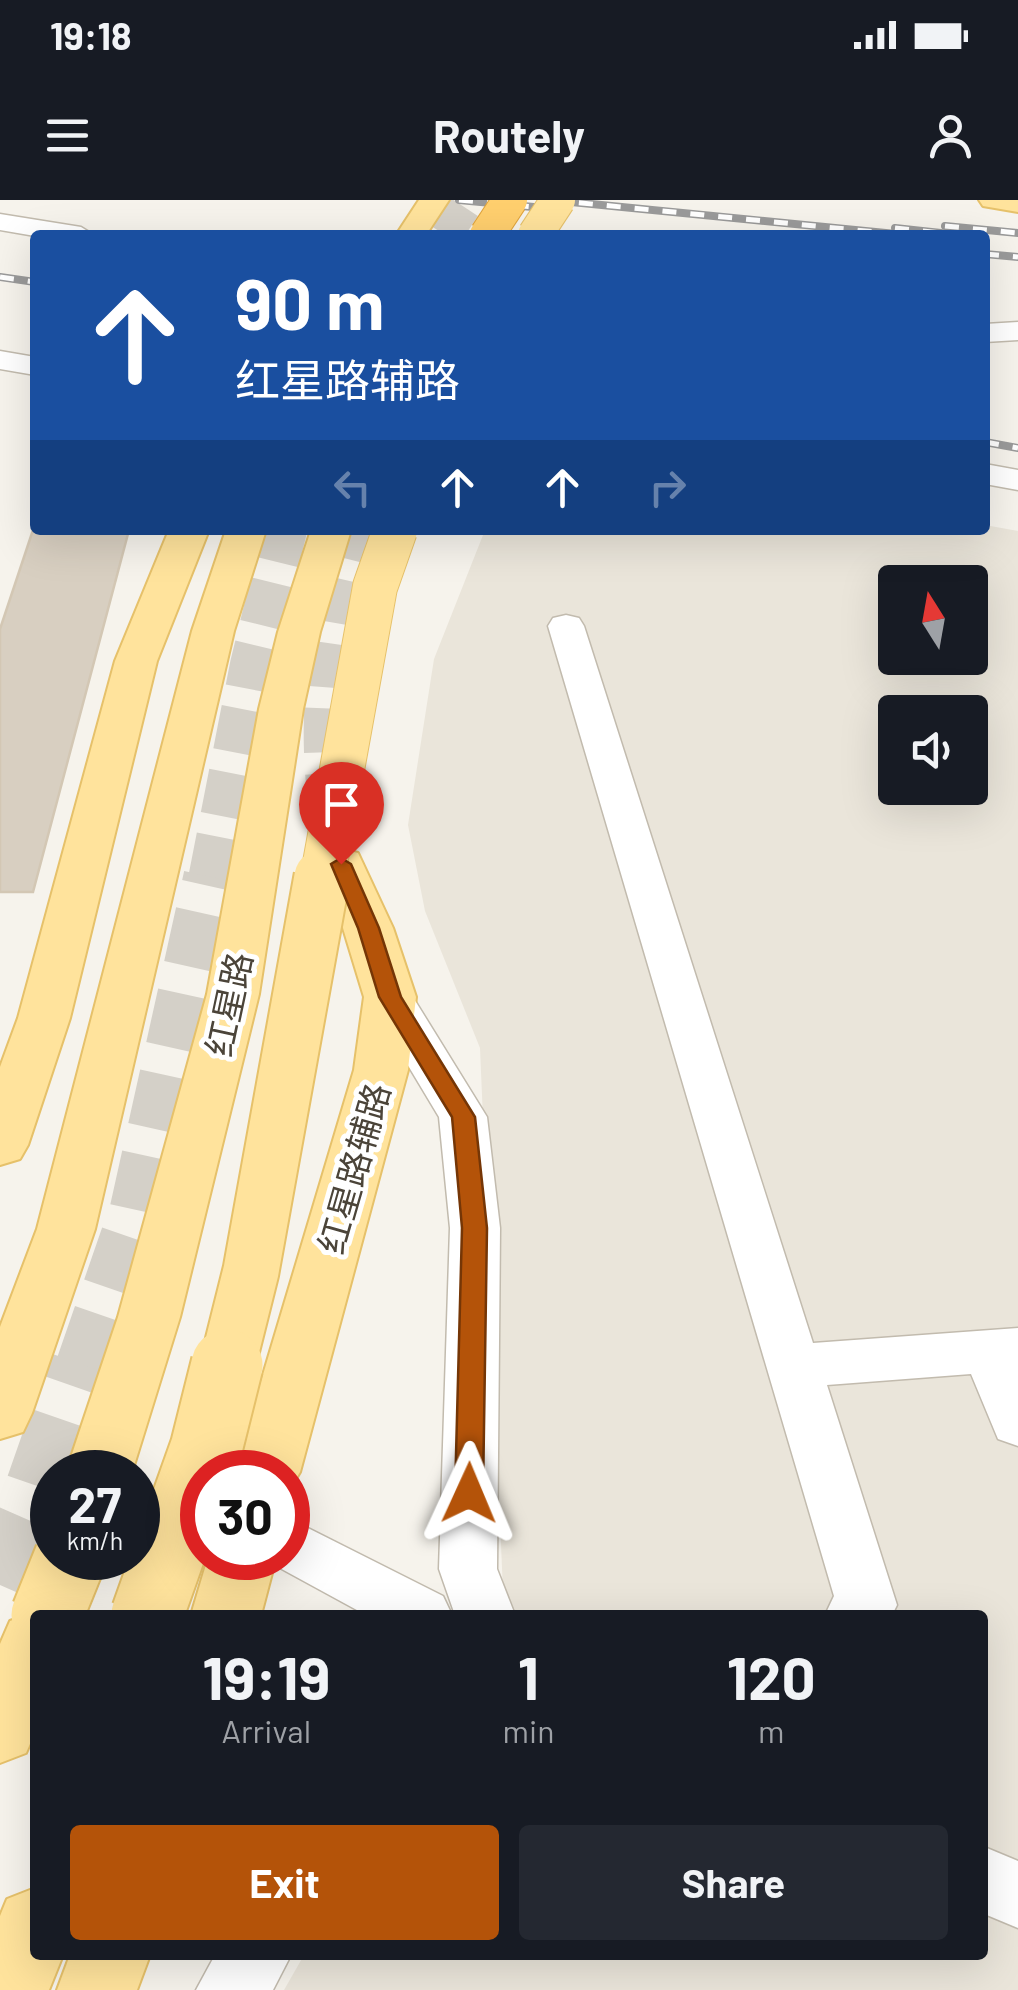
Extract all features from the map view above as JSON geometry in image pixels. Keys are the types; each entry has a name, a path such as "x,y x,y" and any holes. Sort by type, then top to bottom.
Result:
{"highway":[{"path":"490,230 510,200"}],"main road":[{"path":"413,230 434,200"},
{"path":"520,230 530,200"},
{"path":"538,230 558,200"},
{"path":"994,200 1018,203"},
{"path":"0,1145 44,1018 136,661 187,535"},
{"path":"0,1413 66,1230 213,631 244,535"},
{"name":"红星路","path":"106,1450 150,1317 233,994 281,708 299,632 330,535"},
{"path":"149,1610 206,1450 252,1271 375,587 393,535"},
{"name":"红星路辅路","path":"273,1450 381,1070 390,997 368,928 341,864"},
{"path":"49,1610 61,1580"},
{"path":"227,1610 236,1580"},
{"path":"0,1730 30,1656"},
{"path":"9,1990 30,1939"},
{"path":"97,1990 108,1960"}],"street":[{"path":"0,222 50,230"},
{"path":"990,333 1018,330"},
{"path":"0,360 30,365"},
{"path":"990,475 1018,480"},
{"path":"566,626 867,1606 862,1610"},
{"path":"390,997 463,1117 474,1228 468,1569 483,1610"},
{"path":"793,1366 1003,1350 1018,1423"},
{"path":"310,1556 413,1610"},
{"path":"988,1882 1018,1895"},
{"path":"230,1990 253,1960"}],"shaded area":[{"path":"990,526 1018,531 1018,1990 284,1990 301,1960 988,1960 988,1610 504,1610 480,1048 425,911 408,825 434,659 483,535 990,535"}],"building":[{"path":"31,535 128,535 33,892 0,892 0,629"}],"tunnel":[{"path":"448,230 468,200"},
{"path":"210,880 252,665 284,535"},
{"path":"332,817 326,744 329,672 356,535"},
{"path":"83,1367 137,1211 211,877"},
{"path":"0,1585 34,1508 84,1365"}],"railway":[{"path":"459,200 565,210"},
{"path":"551,200 855,230"},
{"path":"945,226 987,230"},
{"path":"895,228 913,230"},
{"path":"990,230 1018,233"},
{"path":"990,254 1018,257"},
{"path":"0,277 30,281"},
{"path":"990,443 1018,448"}],"route":[{"path":"341,864 368,928 390,997 463,1117 474,1228 469,1493"}]}
